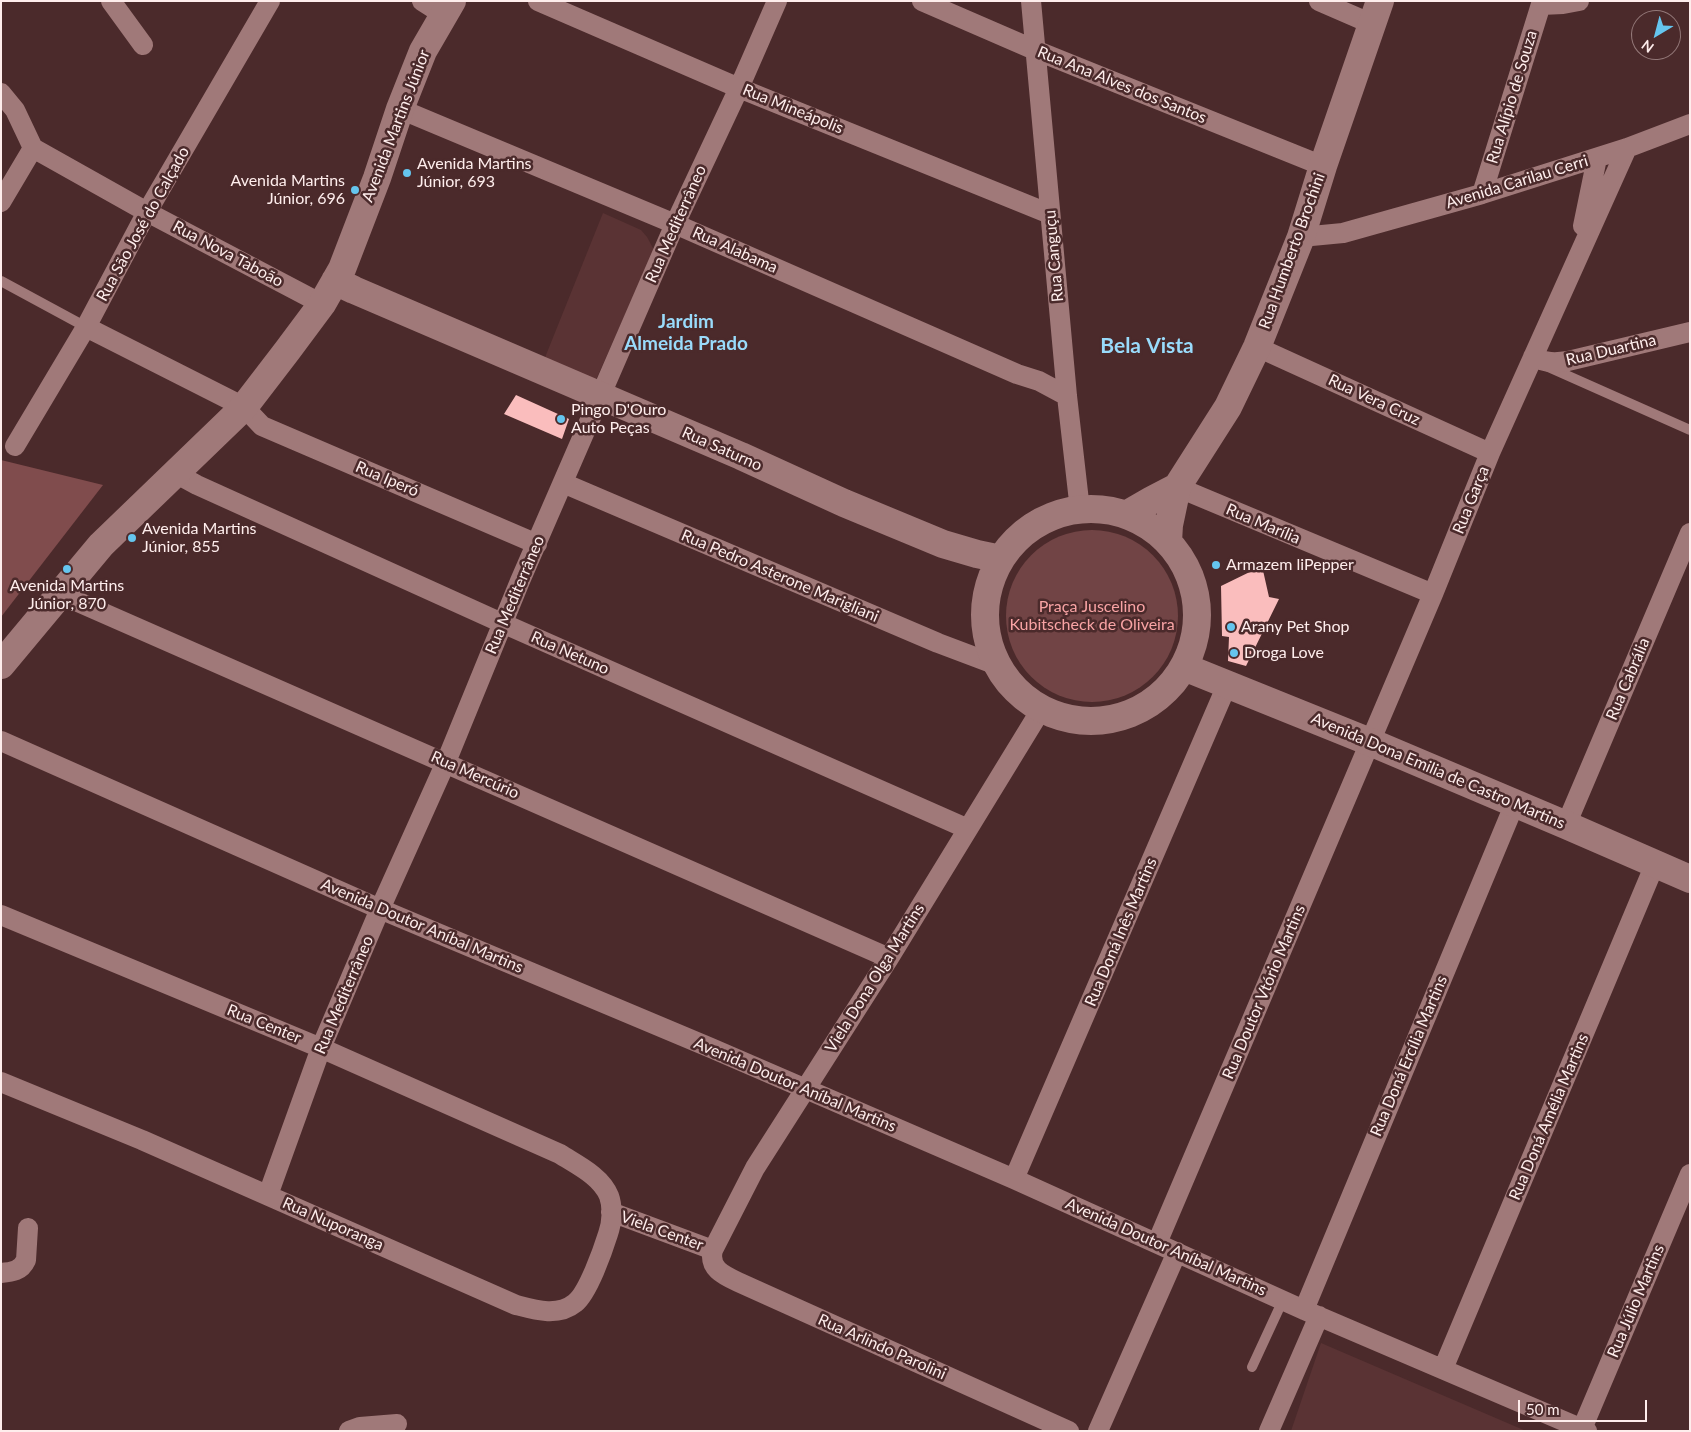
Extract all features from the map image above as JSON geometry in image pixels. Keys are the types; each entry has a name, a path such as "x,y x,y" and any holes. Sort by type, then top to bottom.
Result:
{"street":[{"path":"111,1 143,45"},
{"name":"Rua São José do Calçado","path":"15,446 86,327 147,212 270,1"},
{"name":"Rua Mineápolis","path":"538,1 739,88 1050,214"},
{"name":"Rua Mediterrâneo","path":"268,1195 321,1048 380,909 446,762 502,623 675,224 739,88 777,1"},
{"name":"Rua Ana Alves dos Santos","path":"922,1 1035,50 1323,166"},
{"name":"Rua Canguçu","path":"1031,1 1067,396 1080,510"},
{"path":"1318,1 1376,13"},
{"path":"1541,3 1563,4 1579,1"},
{"name":"Rua Alípio de Souza","path":"1482,194 1541,3"},
{"name":"Avenida Martins Júnior","path":"1,665 101,545 244,407 288,352 322,304 342,269 439,6"},
{"name":"Rua Humberto Brochini","path":"1168,542 1177,488 1228,407 1257,347 1304,228 1323,166 1376,13"},
{"path":"1,93 15,110 33,148 1,202"},
{"name":"Rua Alabama","path":"400,109 675,224 1017,374 1038,381 1067,396"},
{"name":"Avenida Carilau Cerri","path":"1304,228 1343,233 1482,194 1597,158 1690,124"},
{"name":"Rua Nova Taboão","path":"33,148 147,212 322,304"},
{"name":"Rua Garça","path":"1370,742 1490,453 1627,148"},
{"name":"Rua Garça","path":"1576,260 1597,158"},
{"name":"Rua Saturno","path":"335,281 740,456 844,503 943,544 1002,559"},
{"name":"Rua Iperó","path":"86,327 244,407 262,426 537,544"},
{"name":"Rua Duartina","path":"1532,358 1544,362 1568,361 1690,332"},
{"name":"Rua Vera Cruz","path":"1257,347 1490,453"},
{"name":"Rua Netuno","path":"175,473 206,489 502,623 968,829"},
{"name":"Rua Pedro Asterone Marigliani","path":"563,483 938,643 999,666"},
{"path":"1126,515 1177,488"},
{"name":"Rua Marília","path":"1177,488 1433,594"},
{"path":"1080,510 1103,510 1126,515 1148,526 1168,542 1187,569 1197,601 1196,634 1184,667 1175,681 1163,694 1148,705 1123,716 1095,721 1059,716 1042,708 1017,690 999,666 988,636 986,612 989,588 994,573 1002,559 1022,535 1057,515 1080,510"},
{"name":"Rua Cabrália","path":"1566,824 1690,533"},
{"name":"Rua Mercúrio","path":"60,594 889,958"},
{"name":"Avenida Dona Emilia de Castro Martins","path":"1184,667 1566,824 1690,879"},
{"name":"Rua Doná Inês Martins","path":"1014,1179 1227,685"},
{"name":"Viela Dona Olga Martins","path":"713,1250 755,1168 889,958 1042,708"},
{"name":"Avenida Doutor Aníbal Martins","path":"1,741 380,909 1014,1179 1312,1313 1584,1430"},
{"name":"Rua Doutor Vtório Martins","path":"1157,1243 1370,742"},
{"name":"Rua Doná Ercília Martins","path":"1269,1431 1312,1313 1515,803"},
{"name":"Rua Doná Amélia Martins","path":"1443,1370 1655,864"},
{"name":"Rua Center","path":"1,915 321,1048 560,1154 583,1168 597,1181 608,1196 611,1212"},
{"name":"Rua Nuporanga","path":"1,1082 142,1140 516,1305 542,1312 561,1310 575,1303 587,1287 609,1233 611,1212"},
{"name":"Rua Júlio Martins","path":"1584,1430 1690,1174"},
{"name":"Viela Center","path":"611,1212 713,1250"},
{"path":"1,1273 14,1271 24,1264 26,1260 28,1228"},
{"name":"Rua Arlindo Parolini","path":"713,1250 711,1256 712,1263 717,1270 726,1276 1069,1431"},
{"path":"1098,1431 1177,1252"},
{"path":"349,1431 360,1427 397,1424"}],"lane":[{"path":"1,281 86,327"},
{"path":"1532,358 1690,430"},
{"path":"1252,1367 1283,1300"}],"shaded area":[{"path":"603,213 641,230 654,250 595,382 544,360"},
{"path":"1,460 103,485 1,617"},
{"path":"1321,1343 1526,1431 1291,1431"}],"green space":[{"name":"Praça Juscelino Kubitscheck de Oliveira","path":"1100,530 1117,533 1133,540 1147,549 1159,561 1175,591 1178,616 1177,633 1172,649 1159,671 1147,683 1117,699 1084,702 1067,699 1051,692 1037,683 1025,671 1009,641 1006,608 1009,591 1016,575 1025,561 1037,549 1067,533"}],"building":[{"path":"516,395 569,419 562,439 504,414"},
{"path":"1262,566 1269,597 1279,599 1246,666 1228,661 1229,637 1222,636 1221,586"}],"place":[{"name":"Avenida Martins Júnior, 693","path":"407,173"},
{"name":"Avenida Martins Júnior, 696","path":"355,190"},
{"name":"Pingo D'Ouro Auto Peças","path":"561,419"},
{"name":"Avenida Martins Júnior, 855","path":"132,538"},
{"name":"Armazem liPepper","path":"1216,565"},
{"name":"Avenida Martins Júnior, 870","path":"67,569"},
{"name":"Arany Pet Shop","path":"1231,627"},
{"name":"Droga Love","path":"1234,653"}],"district":[{"name":"Jardim Almeida Prado","path":"686,333"},
{"name":"Bela Vista","path":"1147,346"}]}
